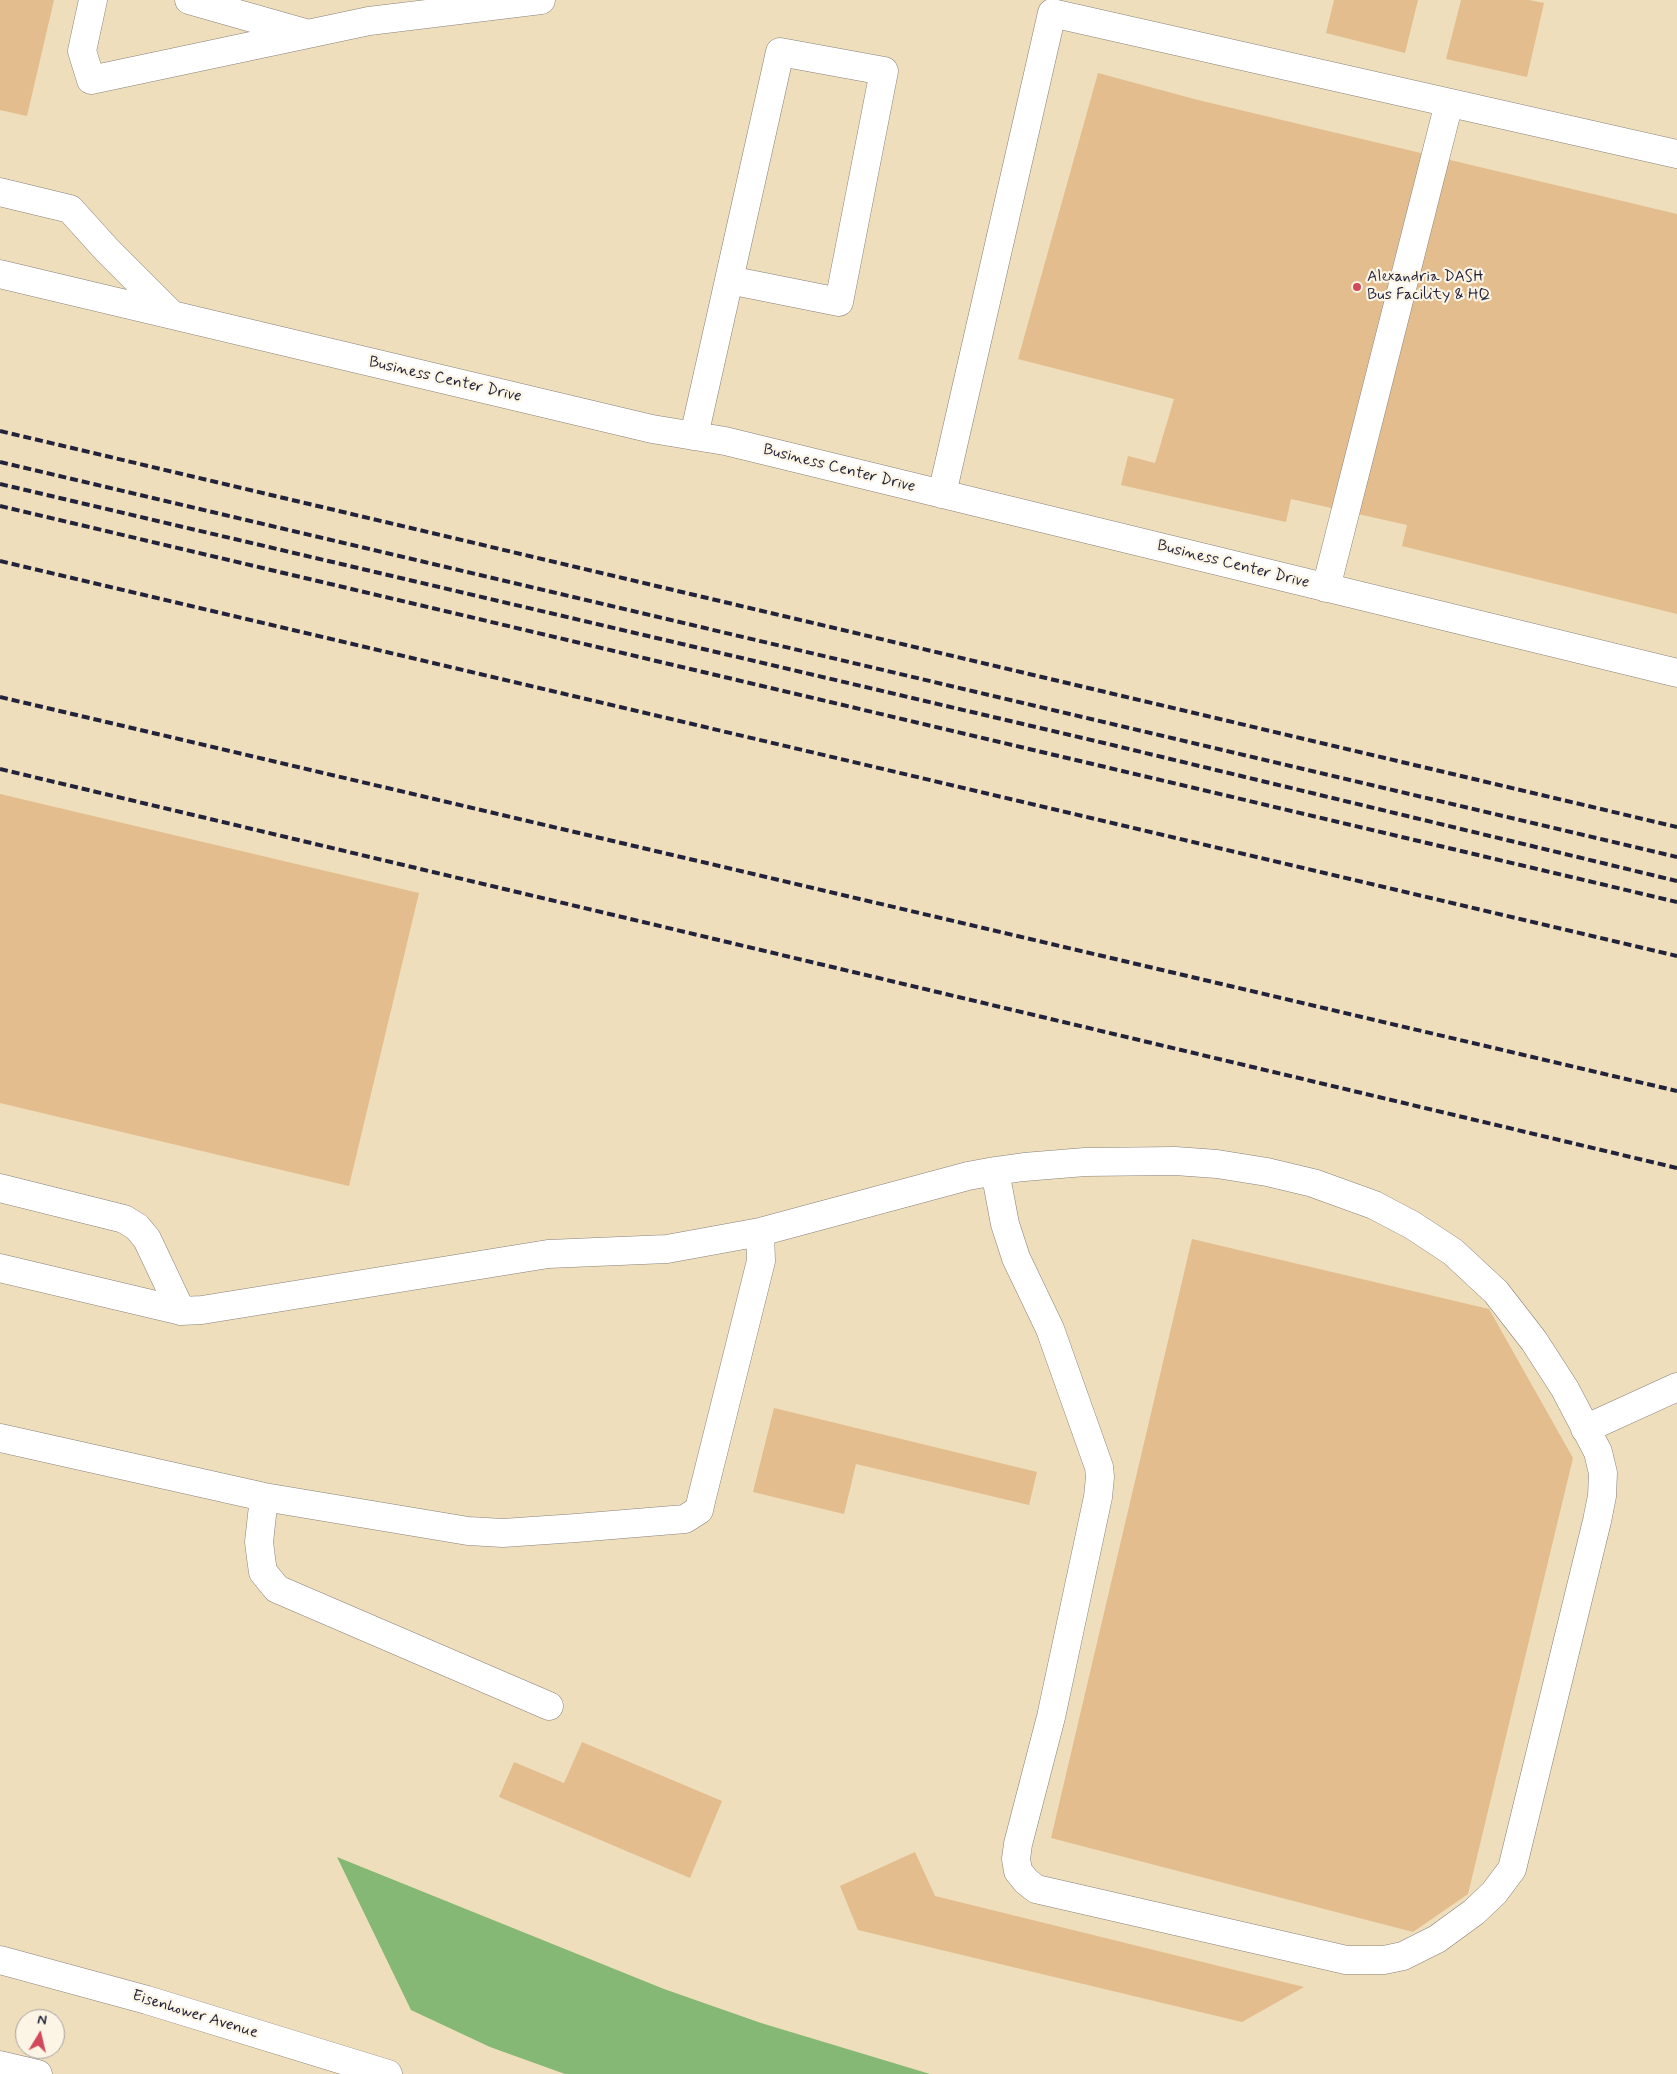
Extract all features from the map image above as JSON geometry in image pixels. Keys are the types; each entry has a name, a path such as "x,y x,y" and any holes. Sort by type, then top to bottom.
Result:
{"street":[{"path":"93,0 82,51 91,80 368,21 541,0"},
{"path":"189,0 308,34"},
{"path":"942,494 1052,13 1677,154"},
{"path":"694,436 780,52 884,72 839,302 729,280"},
{"path":"1326,588 1449,103"},
{"path":"0,192 70,209 107,250 172,315"},
{"name":"Business Center Drive","path":"0,274 652,429 694,436 942,494 1677,673"},
{"path":"0,1268 182,1311 202,1310 426,1272 548,1254 667,1249 760,1232 898,1194 995,1171 1057,1164 1117,1161 1217,1164 1267,1172 1313,1183 1374,1205 1412,1225 1453,1252 1496,1292 1534,1341 1565,1389 1598,1452 1603,1473 1602,1496 1597,1520 1512,1869 1494,1893 1474,1912 1437,1939 1403,1956 1384,1960 1346,1960 1036,1889 1018,1871 1016,1859 1018,1844 1051,1717 1098,1497 1100,1477 1099,1467 1050,1329 1016,1258 1005,1224 995,1171"},
{"path":"0,1188 124,1219 137,1227 147,1240 182,1311"},
{"path":"0,1438 264,1497 420,1525 484,1532 675,1521 693,1516 699,1510 761,1261 760,1232"},
{"path":"1585,1429 1677,1387"},
{"path":"264,1497 259,1542 261,1558 263,1572 277,1589 549,1706"},
{"name":"Eisenhower Avenue","path":"0,1960 147,2000 388,2074"},
{"path":"0,2065 38,2074"}],"green space":[{"path":"337,1857 664,1989 761,2023 930,2074 565,2074 490,2047 411,2010"}],"building":[{"path":"0,0 54,0 27,116 0,110"},
{"path":"1334,0 1418,0 1405,53 1326,33"},
{"path":"1461,0 1529,0 1544,3 1527,77 1446,59"},
{"name":"Alexandria DASH Bus Facility & HQ","path":"1098,73 1198,100 1677,214 1677,614 1402,546 1407,525 1291,499 1286,522 1121,485 1128,456 1155,463 1174,399 1018,359"},
{"path":"0,794 419,893 349,1186 0,1103"},
{"path":"1192,1239 1489,1309 1573,1458 1468,1894 1413,1932 1051,1838"},
{"path":"774,1408 1037,1472 1029,1505 856,1464 844,1514 753,1492"},
{"path":"582,1742 722,1801 690,1878 499,1797 514,1762 564,1783"},
{"path":"915,1852 935,1896 1304,1987 1242,2022 858,1930 840,1886"}],"railway":[{"path":"0,431 1677,827"},
{"path":"0,462 1677,857"},
{"path":"0,484 1104,743 1677,881"},
{"path":"0,506 1677,902"},
{"path":"0,561 1677,956"},
{"path":"0,697 1677,1091"},
{"path":"0,769 1677,1168"}],"place":[{"name":"Alexandria DASH Bus Facility & HQ","path":"1357,287"}]}
